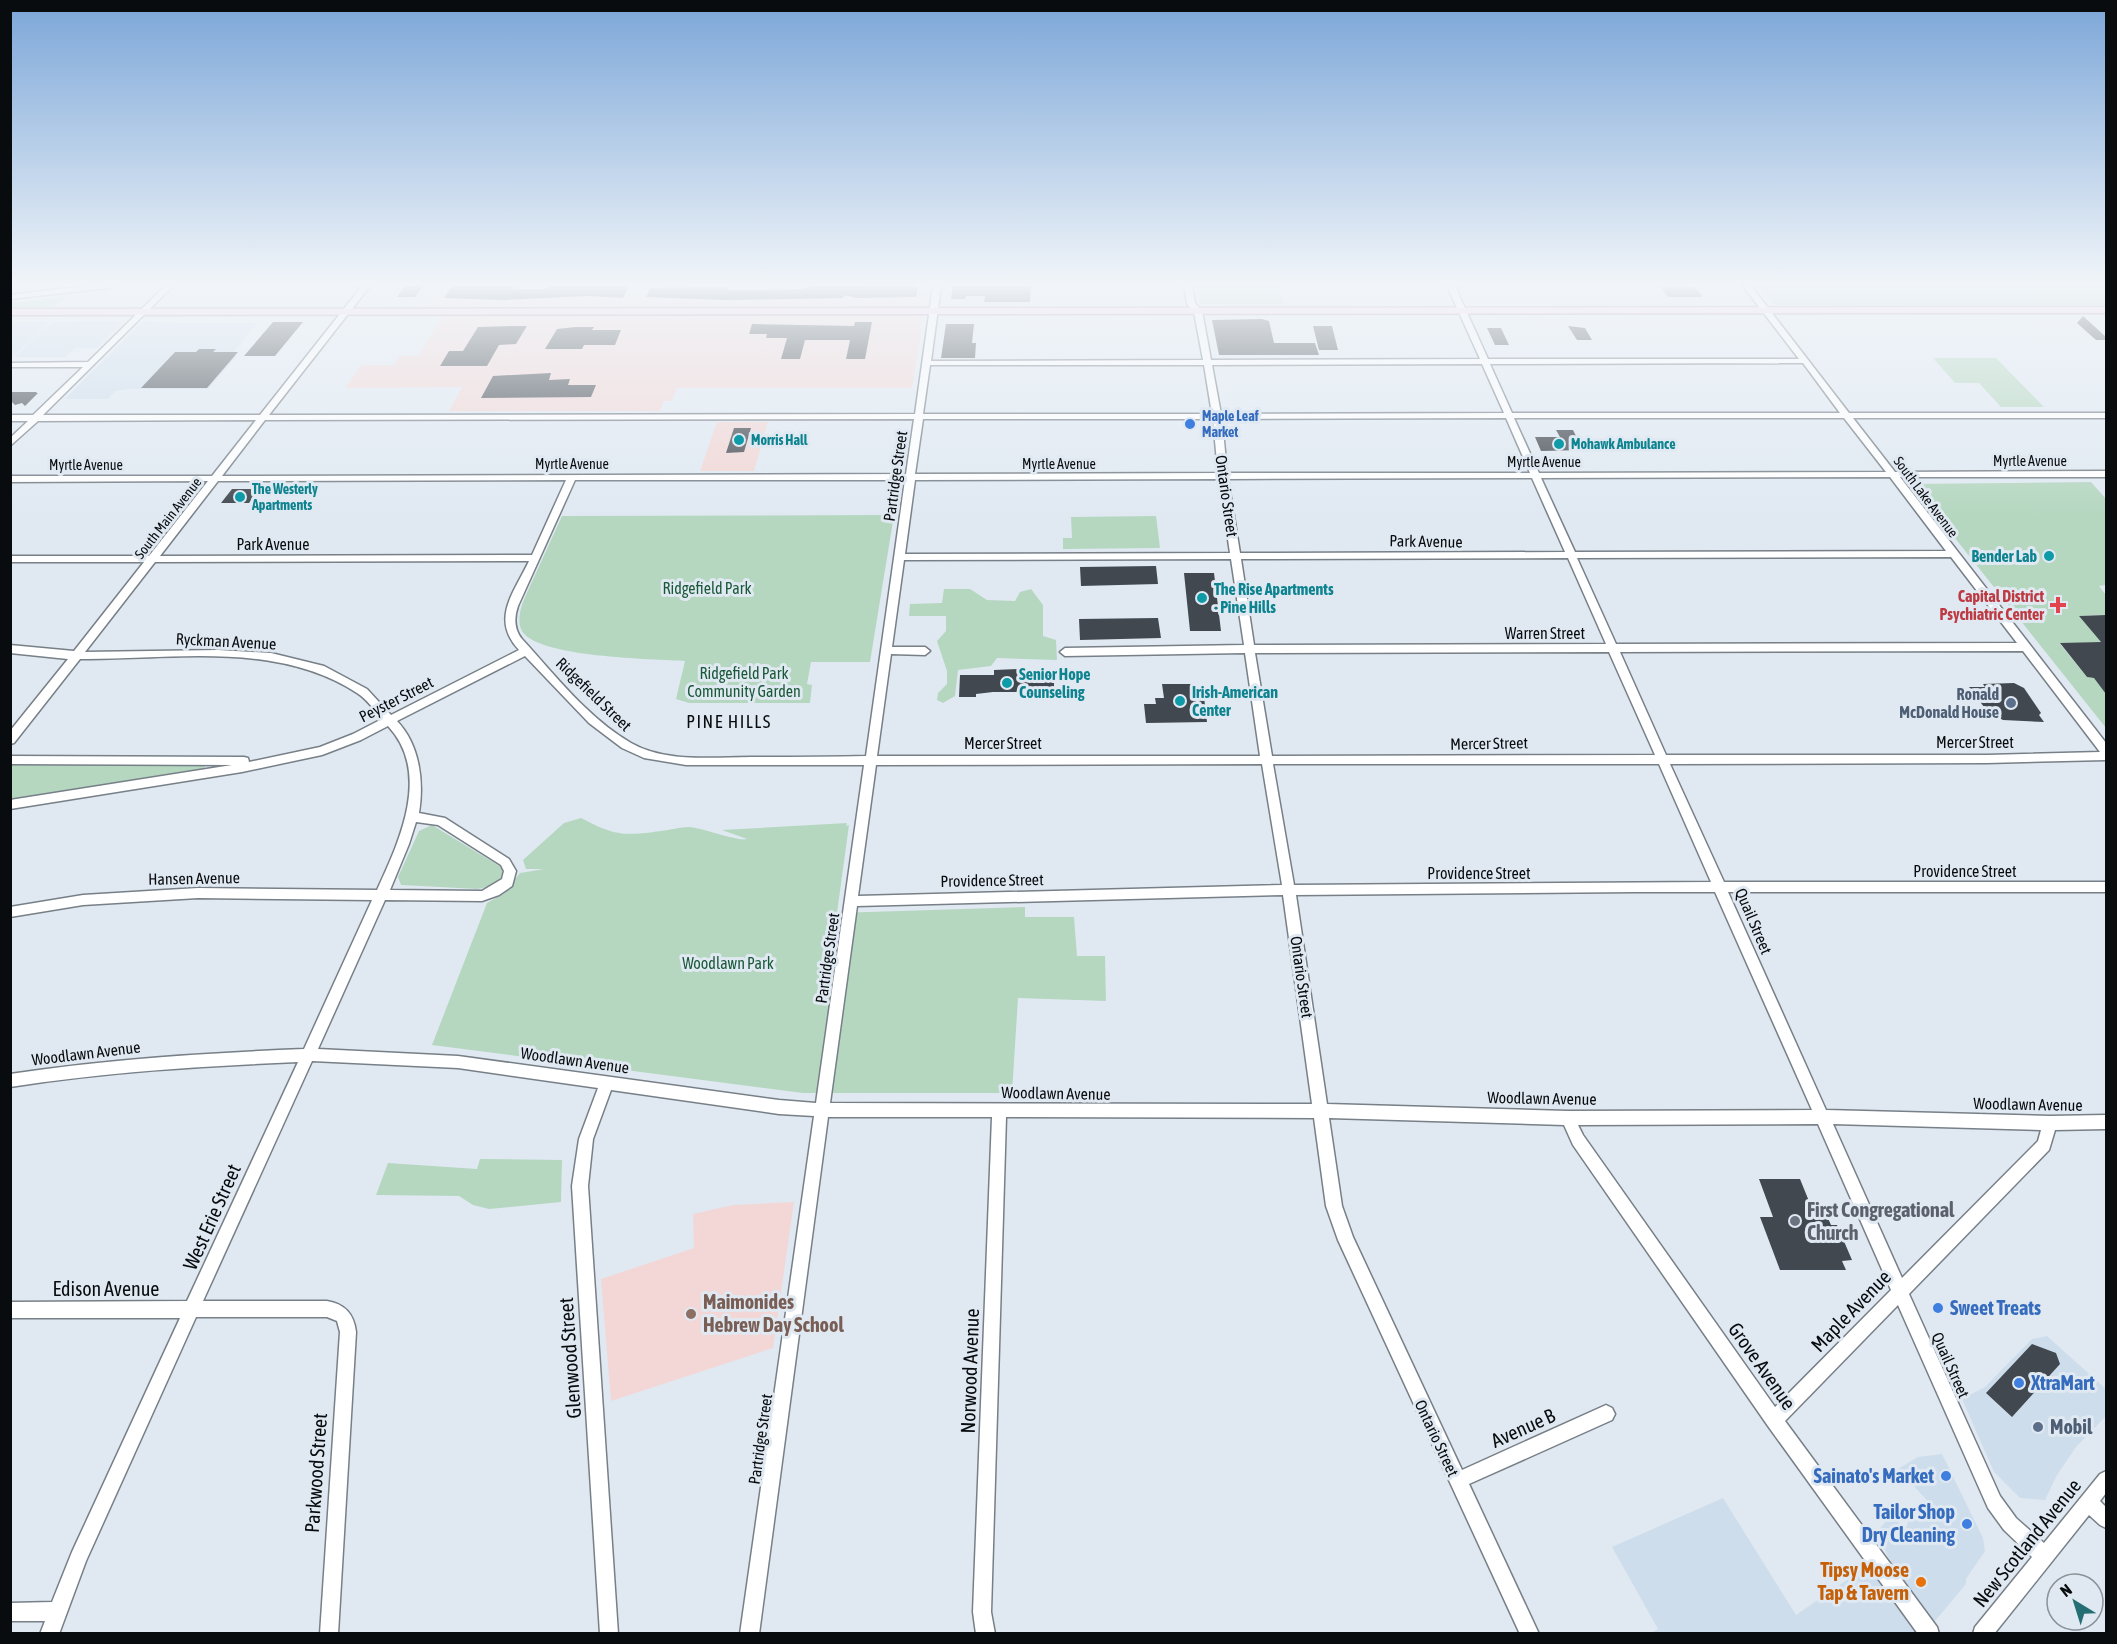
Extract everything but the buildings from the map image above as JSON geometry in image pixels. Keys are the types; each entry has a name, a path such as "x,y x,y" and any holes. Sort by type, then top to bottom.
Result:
{"street":[{"name":"South Main Avenue","path":"10,740 306,363"},
{"path":"926,363 1247,363"},
{"name":"Partridge Street","path":"748,1634 926,363"},
{"name":"Ontario Street","path":"1208,363 1249,649 1289,891 1334,1206 1346,1240 1530,1634"},
{"name":"Quail Street","path":"1487,363 1994,1502 2010,1524 2045,1556"},
{"name":"South Lake Avenue","path":"1805,363 2106,751"},
{"path":"10,365 89,364"},
{"path":"10,443 89,364"},
{"path":"10,418 2106,415"},
{"name":"Myrtle Avenue","path":"10,479 2106,474"},
{"name":"Ridgefield Street","path":"572,478 513,606 509,621 512,634 526,651 605,731 640,753 660,759 701,761 872,759"},
{"name":"Park Avenue","path":"900,557 1952,554"},
{"name":"Park Avenue","path":"10,559 535,558"},
{"name":"Warren Street","path":"1065,652 1249,649 2026,647"},
{"path":"887,650 925,651"},
{"name":"Peyster Street","path":"10,806 306,756 332,748 391,720 526,651"},
{"name":"Ryckman Avenue","path":"14,652 227,654 300,663 327,672 367,695 391,720 407,748 414,769 416,792 413,817"},
{"name":"Mercer Street","path":"872,759 1267,762 1661,758 1987,759 2106,756"},
{"name":"Peyster Street","path":"10,760 275,762"},
{"path":"379,894 482,896 499,890 509,879 510,868 505,862 445,824 432,818 413,817"},
{"name":"West Erie Street","path":"49,1634 56,1611 379,894 396,862 413,817"},
{"name":"Providence Street","path":"851,901 977,896 1289,891 2106,887"},
{"name":"Hansen Avenue","path":"10,912 53,904 134,895 379,894"},
{"name":"Woodlawn Avenue","path":"10,1081 135,1064 308,1055 458,1062 779,1107 823,1110 1321,1111 1568,1118 1821,1117 2050,1123 2106,1122"},
{"name":"Glenwood Street","path":"606,1083 586,1138 580,1186 609,1634"},
{"name":"Norwood Avenue","path":"986,1634 982,1612 999,1110"},
{"name":"Grove Avenue","path":"1568,1118 1578,1140 1774,1420 1929,1634"},
{"name":"Maple Avenue","path":"1774,1420 2043,1145 2050,1123"},
{"name":"Edison Avenue","path":"10,1310 327,1309 336,1310 343,1315"},
{"name":"Parkwood Street","path":"329,1634 348,1332 343,1315"},
{"name":"Avenue B","path":"1457,1481 1606,1414"},
{"name":"New Scotland Avenue","path":"1982,1634 2106,1480"},
{"path":"2089,1502 2106,1519"},
{"path":"10,1612 56,1611"}],"shaded area":[{"path":"101,363 231,363 208,389 129,389 115,391 108,399 65,399"},
{"path":"396,363 916,363 912,388 677,388 672,401 664,401 660,411 449,411 462,387 345,388 362,365 394,365"},
{"path":"717,422 768,422 754,471 700,471"},
{"name":"Maimonides Hebrew Day School","path":"794,1202 773,1348 611,1401 601,1279 694,1248 693,1214 733,1205"},
{"path":"2047,1336 2106,1389 2106,1416 2076,1447 2057,1475 2045,1500 2020,1498 1994,1472 1962,1399 1985,1387 2032,1339"},
{"path":"1942,1454 1983,1538 1985,1551 1966,1579 1966,1584 1925,1633 1649,1634 1658,1629 1612,1547 1723,1498 1796,1615 1866,1567 1888,1557 1878,1531 1890,1516 1906,1528 1910,1517 1921,1509 1933,1518 1936,1510 1898,1469 1918,1457"}],"green space":[{"path":"1937,363 2001,363 2044,407 2001,407 1979,383 1955,383"},
{"name":"Capital District Psychiatric Center","path":"2091,482 2106,499 2106,585 2099,586 2106,595 2106,615 2079,616 2101,642 2060,644 2087,677 2094,678 2106,687 2106,728 1912,484"},
{"name":"Ridgefield Park","path":"894,515 870,662 811,662 807,684 812,685 810,703 689,703 676,699 685,661 623,658 570,651 547,646 530,639 521,629 519,617 521,609 562,516"},
{"path":"1156,516 1160,548 1063,549 1063,538 1072,538 1071,517"},
{"path":"944,589 970,589 987,600 1015,601 1020,592 1031,589 1043,605 1043,636 1056,640 1057,660 997,658 991,666 958,670 955,696 943,703 937,700 938,693 947,684 947,671 937,641 946,631 946,616 909,616 910,604 942,603"},
{"path":"11,765 203,765 205,767 203,770 11,800"},
{"name":"Woodlawn Park","path":"581,818 620,833 638,834 689,827 743,839 747,839 722,830 847,823 846,826 849,825 837,913 1025,907 1025,917 1074,917 1077,956 1105,956 1106,1001 1018,998 1012,1093 803,1093 432,1045 487,903 503,894 520,873 544,869 526,869 523,860 564,823"},
{"path":"432,825 501,867 503,872 500,879 490,886 478,889 401,885 398,877 419,831"},
{"path":"480,1159 562,1160 561,1202 489,1209 473,1205 459,1196 376,1195 388,1163 477,1169"}],"place":[{"name":"Maple Leaf Market","path":"1190,424"},
{"name":"Morris Hall","path":"739,440"},
{"name":"Mohawk Ambulance","path":"1559,444"},
{"name":"The Westerly Apartments","path":"240,497"},
{"name":"Bender Lab","path":"2049,556"},
{"name":"The Rise Apartments - Pine Hills","path":"1202,598"},
{"name":"Capital District Psychiatric Center","path":"2058,605"},
{"name":"Senior Hope Counseling","path":"1007,683"},
{"name":"Irish-American Center","path":"1180,701"},
{"name":"Ronald McDonald House","path":"2011,703"},
{"name":"First Congregational Church","path":"1795,1221"},
{"name":"Sweet Treats","path":"1938,1308"},
{"name":"Maimonides Hebrew Day School","path":"691,1314"},
{"name":"XtraMart","path":"2019,1383"},
{"name":"Mobil","path":"2038,1427"},
{"name":"Sainato's Market","path":"1946,1476"},
{"name":"Tailor Shop Dry Cleaning","path":"1967,1524"},
{"name":"Tipsy Moose Tap & Tavern","path":"1921,1582"}],"district":[{"name":"PINE HILLS","path":"729,722"}],"park label":[{"name":"Ridgefield Park Community Garden","path":"744,682"}]}
